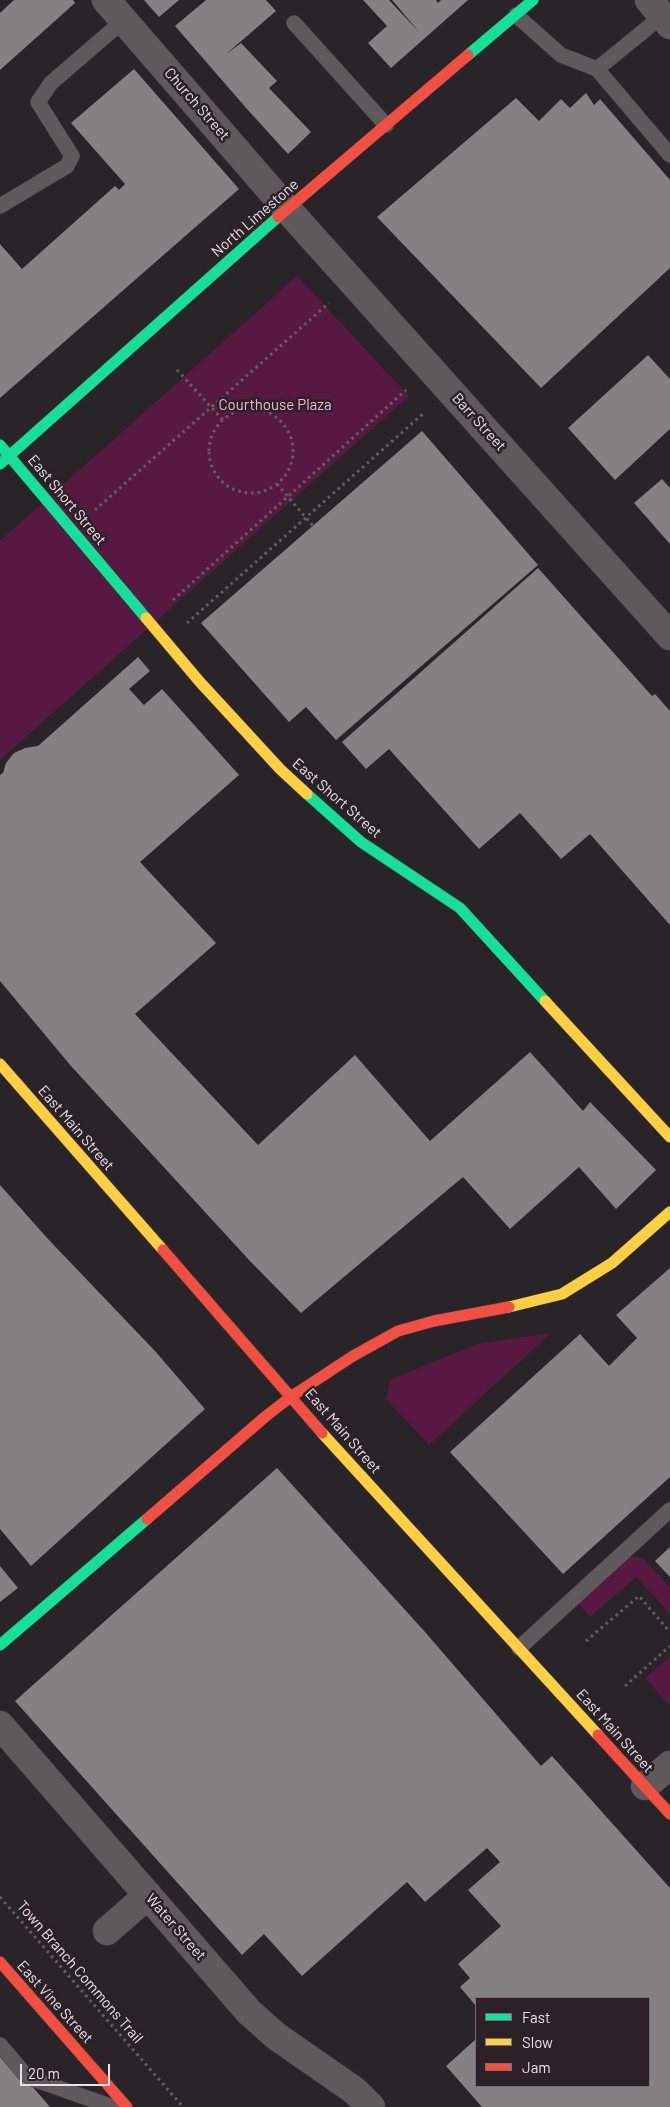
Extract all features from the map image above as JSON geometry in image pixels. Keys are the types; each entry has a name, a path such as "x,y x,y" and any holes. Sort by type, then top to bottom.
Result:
{"main road":[{"name":"North Limestone","path":"0,464 287,209 533,0"},
{"name":"East Short Street","path":"0,445 199,681 280,769 361,842 460,908 670,1137"},
{"name":"East Main Street","path":"0,1064 320,1430 670,1814"},
{"path":"0,1645 266,1416 292,1396 353,1356 398,1331 543,1300 562,1294 612,1263 670,1212"},
{"name":"East Vine Street","path":"0,1962 127,2107"}],"street":[{"name":"Church Street","path":"106,0 287,209"},
{"name":"Barr Street","path":"287,209 670,636"},
{"name":"Water Street","path":"0,1726 249,2012 276,2036 356,2091 371,2107"},
{"path":"645,1786 670,1765"},
{"path":"107,1932 148,1895"}],"lane":[{"path":"598,69 661,14"},
{"path":"516,15 561,55 598,69 670,155"},
{"path":"0,206 67,166 72,156 38,102 51,83 124,20"},
{"path":"294,23 386,125"},
{"path":"519,1648 670,1510"},
{"path":"0,2046 24,2073 34,2079 113,2107"}],"path":[{"path":"95,510 328,303"},
{"path":"177,370 223,420"},
{"path":"173,600 406,390"},
{"path":"249,409 263,410 276,417 286,427 292,440 294,454 290,468 283,480 277,484 259,493 246,493 233,489 222,481 214,470 210,457 210,444 214,430 223,420 235,412 249,409"},
{"path":"183,627 425,412"},
{"path":"277,484 313,526"},
{"path":"586,1641 639,1596 670,1632"},
{"path":"625,1686 670,1646"},
{"name":"Town Branch Commons Trail","path":"0,1897 183,2107"}],"green space":[{"name":"Courthouse Plaza","path":"297,276 409,396 0,760 0,541"},
{"path":"551,1333 429,1445 386,1399 390,1380 477,1344"},
{"path":"635,1556 645,1560 670,1588 670,1614 636,1577 590,1617 577,1602 624,1558"},
{"path":"670,1656 670,1706 645,1678"}],"building":[{"path":"14,0 73,0 75,3 0,70 0,13"},
{"path":"144,0 179,0 159,17"},
{"path":"206,0 266,0 276,11 225,55 241,43 277,81 269,88 311,132 288,154 175,26"},
{"path":"363,0 389,0 419,32 392,0 436,0 438,3 441,0 468,0 391,68 368,43 387,26"},
{"path":"134,69 239,189 0,398 0,244 22,269 115,186 119,190 125,184 71,123"},
{"path":"586,93 594,105 600,99 670,180 670,268 541,388 377,217 516,98 539,121 561,99 570,108"},
{"path":"648,355 670,379 670,429 615,480 568,428"},
{"path":"422,431 538,565 336,740 306,707 289,722 201,623"},
{"path":"662,479 670,488 670,544 634,503"},
{"path":"538,568 652,696 655,694 670,711 670,925 590,834 561,859 520,813 479,849 389,749 366,769 342,742"},
{"path":"138,657 150,671 129,689 144,705 162,689 239,775 140,862 216,943 135,1014 258,1145 355,1055 430,1141 530,1052 583,1111 590,1102 656,1170 616,1209 579,1167 510,1229 463,1177 301,1313 249,1260 71,1066 0,981 0,775 14,753 25,748 38,746"},
{"path":"0,1185 48,1239 155,1351 205,1409 31,1566 0,1529"},
{"path":"670,1268 670,1477 563,1574 450,1452 580,1334 609,1366 637,1338 616,1315"},
{"path":"277,1468 425,1632 541,1766 552,1756 670,1888 670,2107 482,2107 446,2066 475,2040 475,2087 650,2087 650,1997 475,1997 475,2005 460,1987 470,1978 458,1964 501,1926 468,1890 500,1862 487,1848 425,1902 407,1882 302,1976 264,1934 242,1955 15,1701"},
{"path":"670,1547 670,1577 655,1561"},
{"path":"0,1566 18,1588 0,1602"},
{"path":"0,2049 50,2107 0,2107"}],"traffic: fast":[{"path":"468,55 533,0"},
{"path":"0,464 278,217"},
{"path":"0,445 146,618"},
{"path":"307,794 361,842 460,908 545,1001"},
{"path":"0,1645 147,1519"}],"traffic: slow":[{"path":"146,618 199,681 280,769 307,794"},
{"path":"545,1001 670,1137"},
{"path":"0,1064 163,1250"},
{"path":"509,1307 562,1294 612,1263 670,1212"},
{"path":"322,1433 598,1735"}],"traffic: jam":[{"path":"278,217 468,55"},
{"path":"163,1250 322,1433"},
{"path":"147,1519 266,1416 292,1396 353,1356 398,1331 434,1321 509,1307"},
{"path":"598,1735 670,1814"},
{"path":"0,1962 127,2107"}]}
